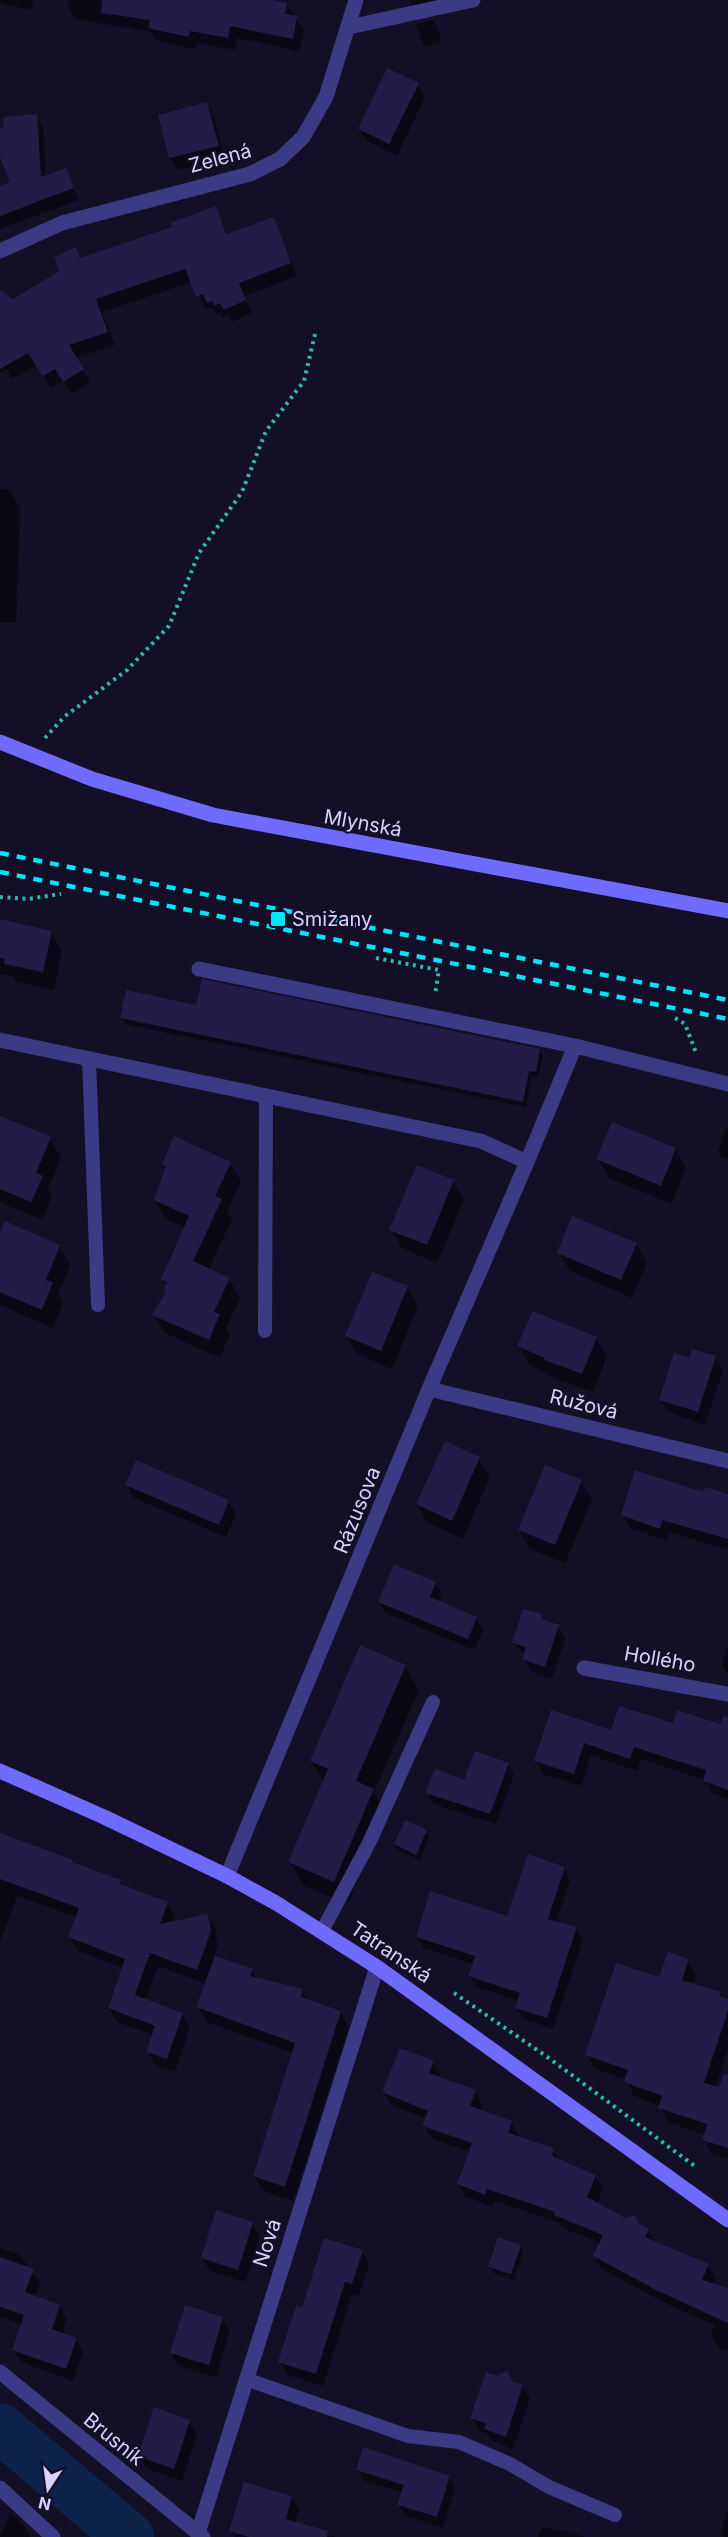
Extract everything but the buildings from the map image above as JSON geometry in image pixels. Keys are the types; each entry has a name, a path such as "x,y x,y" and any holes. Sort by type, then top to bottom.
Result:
{"main road":[{"name":"Mlynská","path":"0,742 101,782 213,815 728,911"},
{"name":"Tatranská","path":"0,1771 228,1876 322,1931 377,1966 728,2220"}],"street":[{"name":"Zelená","path":"0,252 62,223 230,177 250,174 280,159 303,137 326,97 356,0"},
{"path":"349,27 473,0"},
{"path":"199,969 575,1046 728,1084"},
{"path":"0,1040 481,1141 527,1162"},
{"name":"Rázusova","path":"228,1876 429,1389 575,1046"},
{"name":"Ružová","path":"429,1389 728,1461"},
{"name":"Hollého","path":"584,1668 728,1694"},
{"name":"Nová","path":"201,2535 246,2379 377,1966"},
{"name":"Brusník","path":"0,2372 201,2535"},
{"path":"0,2488 53,2537"}],"lane":[{"path":"89,1059 99,1305"},
{"path":"265,1331 266,1097"},
{"path":"322,1931 369,1843 433,1702"},
{"path":"246,2379 408,2436 459,2442 510,2464 549,2487 615,2515"}],"path":[{"path":"36,758 50,731 127,670 170,626 199,553 242,492 266,430 304,381 316,330"},
{"path":"0,897 28,899 61,894"},
{"path":"376,958 439,970"},
{"path":"675,1018 685,1024 705,1078"}],"waterway":[{"name":"Brusník","path":"0,2428 129,2537"}],"railway":[{"path":"0,853 728,1000"},
{"path":"0,872 728,1019"}],"place":[{"name":"Smižany","path":"278,919"}]}
